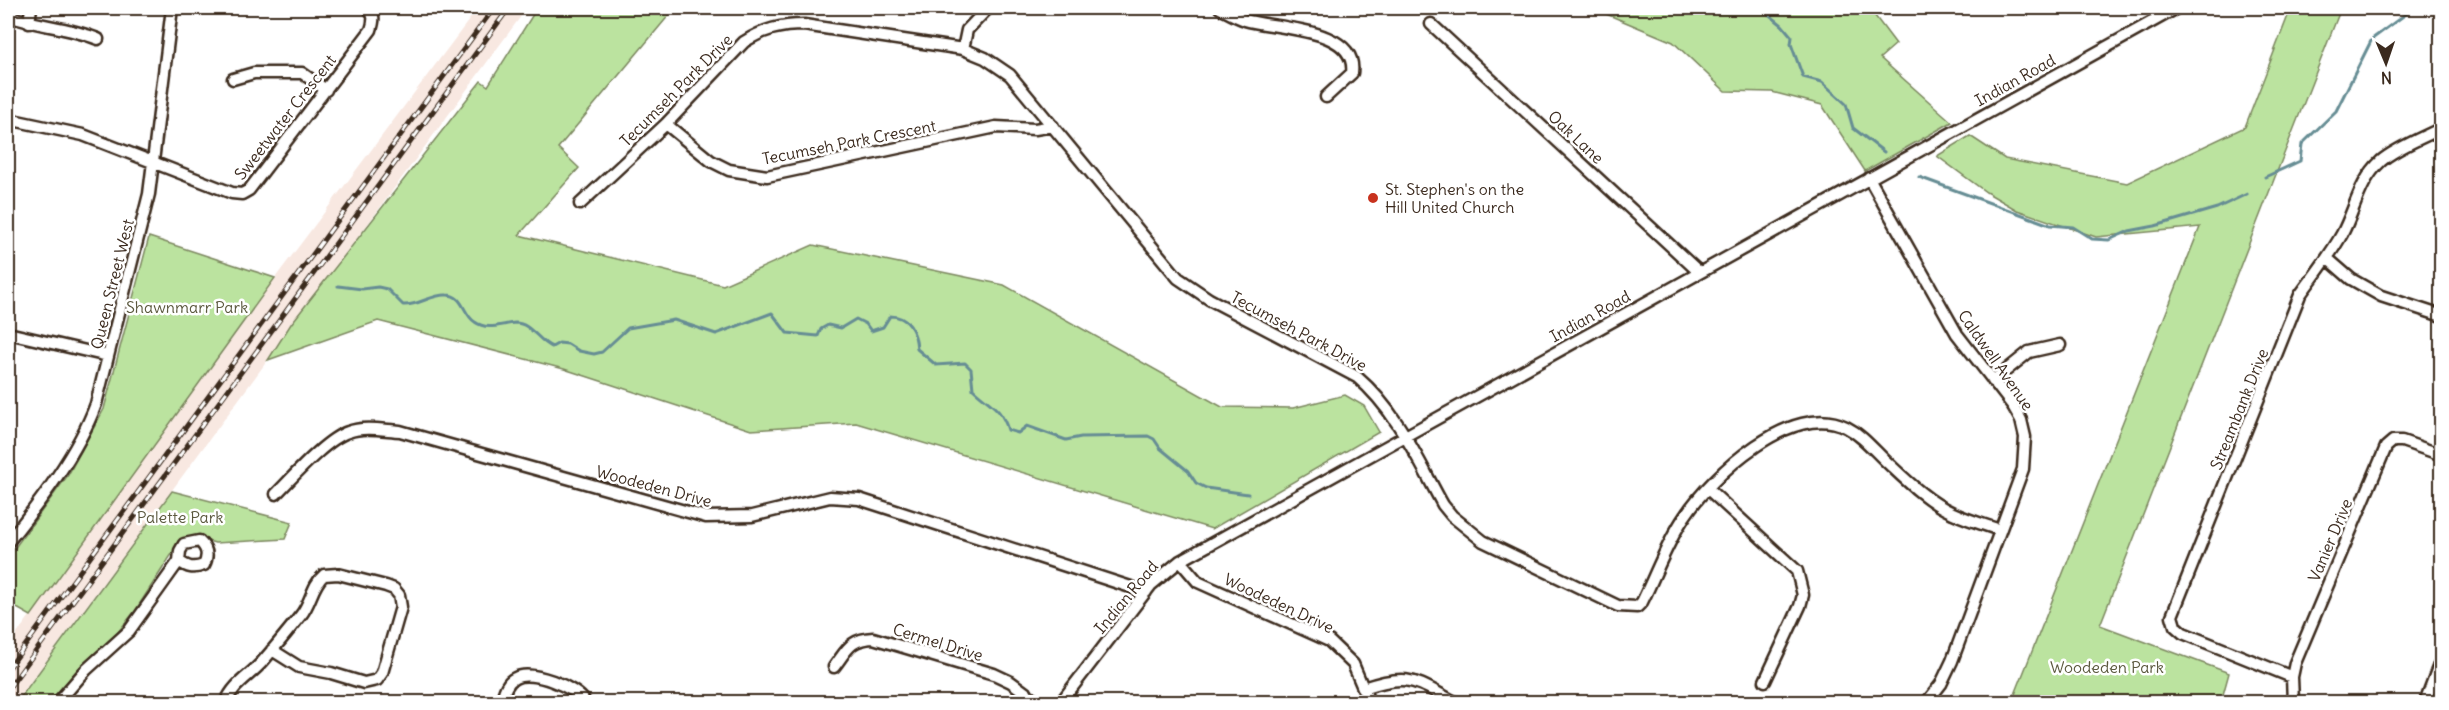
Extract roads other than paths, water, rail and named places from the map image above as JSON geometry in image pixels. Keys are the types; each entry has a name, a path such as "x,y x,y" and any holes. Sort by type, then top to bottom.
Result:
{"street":[{"path":"29,24 31,8"},
{"name":"Queen Street West","path":"8,542 80,441 96,404 138,245 154,162 172,8"},
{"name":"Sweetwater Crescent","path":"154,162 232,193 242,194 249,190 371,30 374,21 373,12 368,8"},
{"path":"963,50 967,30 988,8"},
{"path":"1220,8 1244,20 1332,39 1350,53 1353,63 1352,73 1326,97"},
{"name":"Indian Road","path":"1061,702 1146,592 1180,561 2177,8"},
{"path":"8,16 29,24 78,31 98,39"},
{"name":"Oak Lane","path":"1431,24 1700,272"},
{"name":"Tecumseh Park Drive","path":"580,204 666,124 744,42 758,33 780,26 804,25 963,50 985,58 1010,75 1178,278 1209,299 1357,377 1378,395 1405,435 1443,505 1452,516 1483,541 1618,606 1636,607 1642,602 1684,516 1733,463 1790,427 1809,421 1845,426 1857,434 1923,494 1952,513 2000,530"},
{"path":"233,79 254,73 302,74 326,90"},
{"path":"8,119 83,135 154,162"},
{"name":"Tecumseh Park Crescent","path":"666,124 711,160 729,170 767,176 996,127 1035,129 1053,126"},
{"name":"Streambank Drive","path":"2292,677 2182,633 2175,626 2172,616 2300,295 2328,259 2348,222 2360,190 2374,168 2382,160 2442,128"},
{"name":"Caldwell Avenue","path":"1869,178 1957,334 2013,406 2021,420 2025,437 2023,469 1952,661 1941,684 1927,702"},
{"path":"2328,259 2351,279 2381,296 2442,316"},
{"path":"8,333 108,356"},
{"path":"1993,381 2029,352 2060,345"},
{"name":"Woodeden Drive","path":"276,494 320,451 346,432 366,429 400,431 706,517 752,516 830,497 859,499 1146,592"},
{"name":"Vanier Drive","path":"2293,702 2292,677 2297,656 2386,447 2393,441 2402,441 2442,455"},
{"path":"1708,489 1791,564 1801,582 1803,595 1800,606 1765,681"},
{"path":"58,702 86,670 129,631 179,561"},
{"name":"Woodeden Drive","path":"1180,561 1198,582 1329,641 1353,664 1369,702"},
{"path":"226,702 235,687 258,666 306,609 317,582 326,574 338,574 386,586 394,589 399,595 402,604 398,619 382,673 375,680 364,683 337,674 299,667 272,650"},
{"name":"Cermel Drive","path":"834,667 851,644 859,639 873,638 994,674 1011,682 1038,702"},
{"path":"2425,702 2442,657"},
{"path":"501,702 507,685 521,675 563,685 585,702"},
{"path":"1363,688 1389,679 1412,680 1455,702"}],"waterway":[{"path":"1761,8 1782,25 1792,37 1791,44 1803,77 1822,82 1846,104 1853,128 1884,152"},
{"path":"2265,177 2300,161 2302,144 2336,111 2372,39 2414,8"},
{"path":"1919,177 2050,225 2073,227 2092,239 2109,240 2129,231 2217,208 2247,194"},
{"path":"338,286 387,289 403,305 414,304 441,295 453,296 457,298 471,319 480,325 490,327 521,324 552,347 559,343 568,344 579,351 594,354 602,352 628,328 674,320 716,334 772,313 787,333 818,336 821,329 828,325 841,328 856,319 866,324 871,331 883,327 890,316 897,317 910,326 917,349 936,365 965,363 971,369 973,389 998,411 1008,430 1018,433 1027,426 1066,440 1081,437 1148,436 1188,471 1196,483 1206,488 1248,494"}],"railway":[{"path":"8,669 494,8"},
{"path":"8,689 509,8"}],"place":[{"name":"St. Stephen's on the Hill United Church","path":"1373,198"}],"park label":[{"name":"Shawnmarr Park","path":"187,307"},
{"name":"Palette Park","path":"180,517"},
{"name":"Woodeden Park","path":"2107,667"}]}
